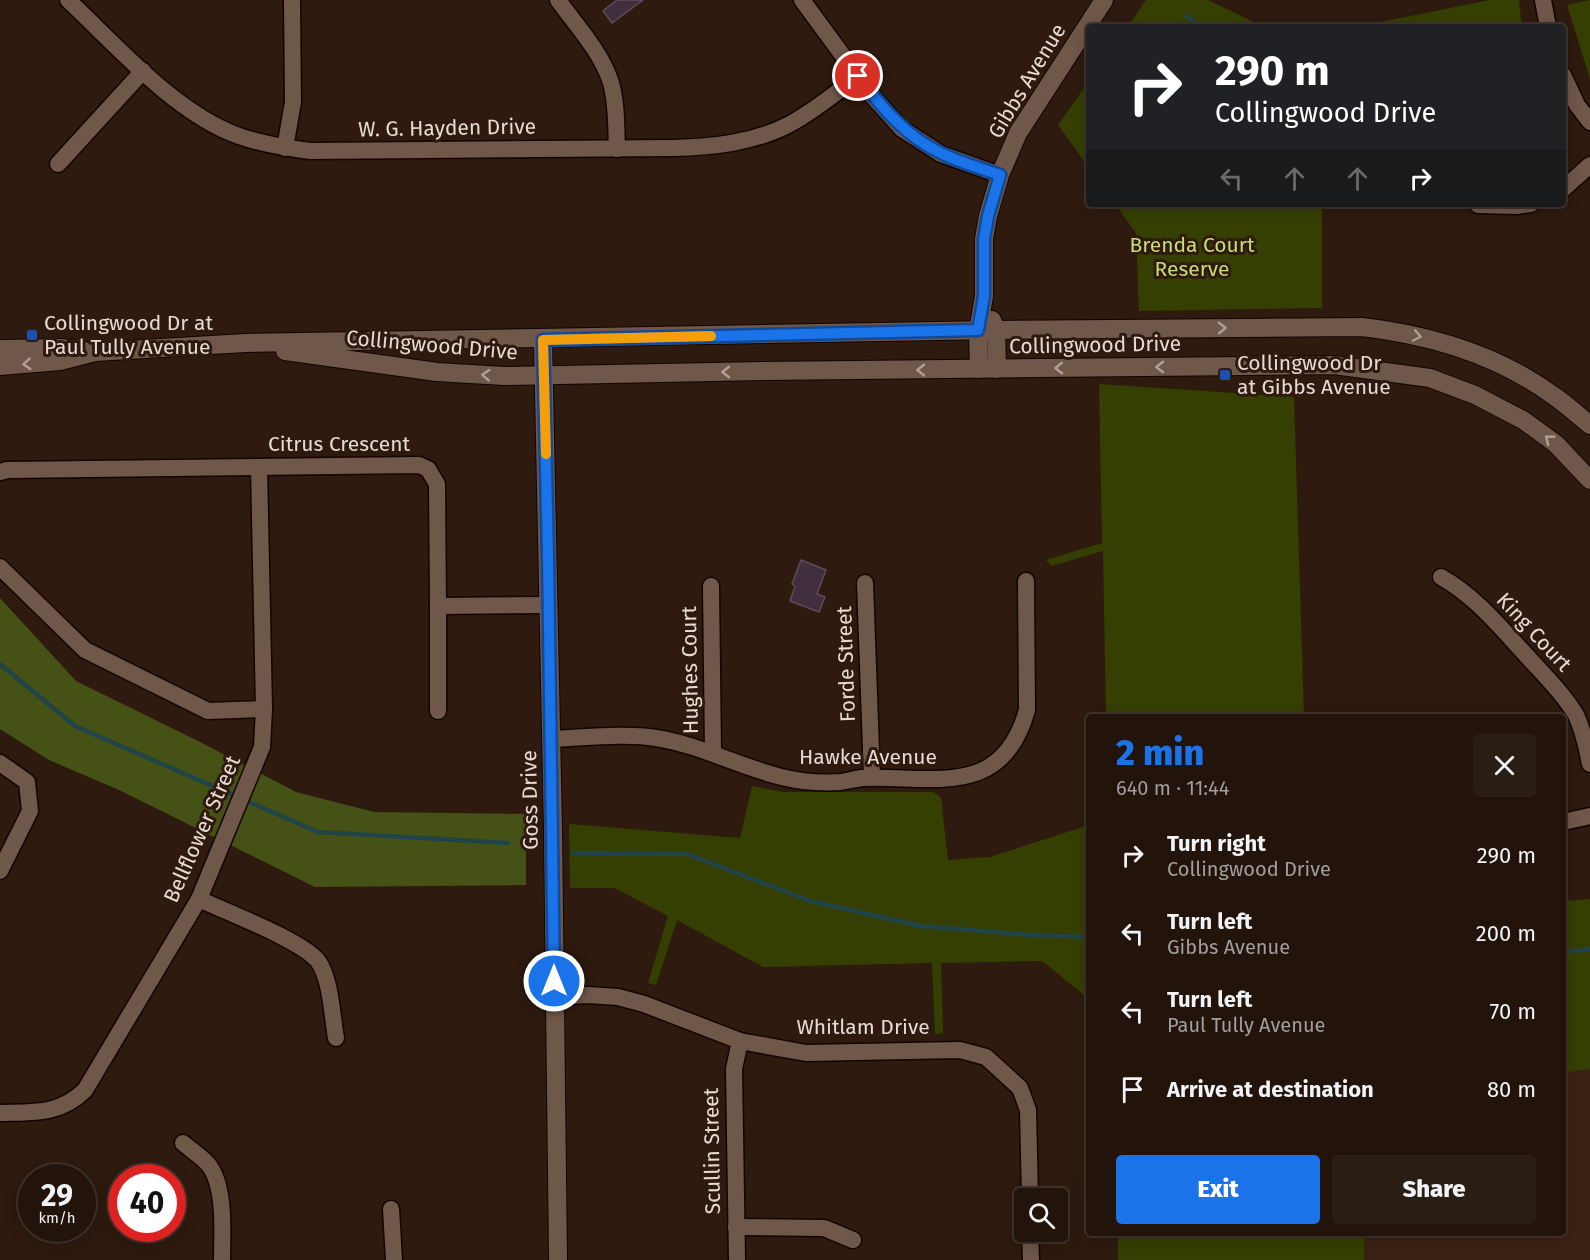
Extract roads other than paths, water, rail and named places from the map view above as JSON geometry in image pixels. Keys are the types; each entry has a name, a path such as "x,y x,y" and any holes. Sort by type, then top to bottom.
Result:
{"main road":[{"name":"Gibbs Avenue","path":"1088,24 1104,0"},
{"name":"Gibbs Avenue","path":"988,369 984,239 988,216 1000,175 1018,133 1086,28"},
{"name":"Collingwood Drive","path":"0,349 61,348 95,352 244,344 1322,326 1394,331 1466,349 1508,368 1554,396 1590,425"},
{"name":"Goss Drive","path":"543,340 558,1260"},
{"name":"Collingwood Drive","path":"244,344 313,356 445,372 544,376 763,371 1334,365 1430,378 1475,395 1523,420 1556,444 1590,480"},
{"name":"Collingwood Drive","path":"0,366 60,361 95,352"}],"street":[{"name":"W. G. Hayden Drive","path":"68,0 143,71 179,103 198,116 237,136 285,148 310,151 697,148 725,144 772,132 807,113 858,76"},
{"path":"285,148 293,102 292,0"},
{"path":"558,0 595,53 611,82 615,103 617,148"},
{"path":"802,0 874,98 902,129 941,154 1000,175"},
{"path":"1543,0 1547,24"},
{"path":"58,164 143,71"},
{"path":"1566,81 1577,105 1590,122"},
{"path":"1566,186 1590,165"},
{"name":"Citrus Crescent","path":"0,472 7,470 418,465 428,469 437,484 438,606"},
{"name":"Bellflower Street","path":"0,1113 55,1109 72,1102 85,1090 199,899 245,790 262,747 264,709 259,467"},
{"path":"0,567 85,650 208,711 264,709"},
{"name":"King Court","path":"1441,577 1480,606 1558,690 1576,716 1590,764"},
{"name":"Hawke Avenue","path":"551,739 656,738 713,753 757,771 808,782 839,782 872,778 949,780 972,776 1001,759 1016,741 1027,710 1026,581"},
{"name":"Forde Street","path":"865,583 872,778"},
{"name":"Hughes Court","path":"711,586 713,753"},
{"path":"438,711 438,606 549,605"},
{"path":"0,763 27,782 30,811 0,871"},
{"path":"1566,821 1590,816"},
{"path":"199,899 300,946 318,962 328,986 336,1038"},
{"name":"Whitlam Drive","path":"554,997 588,995 618,997 644,1004 740,1041 806,1053 960,1050 986,1057 1020,1088 1028,1110 1030,1188"},
{"name":"Scullin Street","path":"737,1260 734,1069 740,1041"},
{"path":"183,1143 208,1164 214,1175 221,1205 222,1260"},
{"path":"391,1209 394,1260"},
{"path":"736,1227 824,1228 853,1240"},
{"path":"1030,1242 1031,1260"}],"waterway":[{"path":"1186,16 1198,24"},
{"path":"0,664 75,726 318,832 508,843"},
{"path":"573,853 687,854 810,901 921,926 1086,937"},
{"path":"1566,952 1590,949"}],"place":[{"name":"Collingwood Dr at Paul Tully Avenue","path":"32,335"},
{"name":"Collingwood Dr at Gibbs Avenue","path":"1225,375"}],"park label":[{"name":"Brenda Court Reserve","path":"1192,257"}]}
